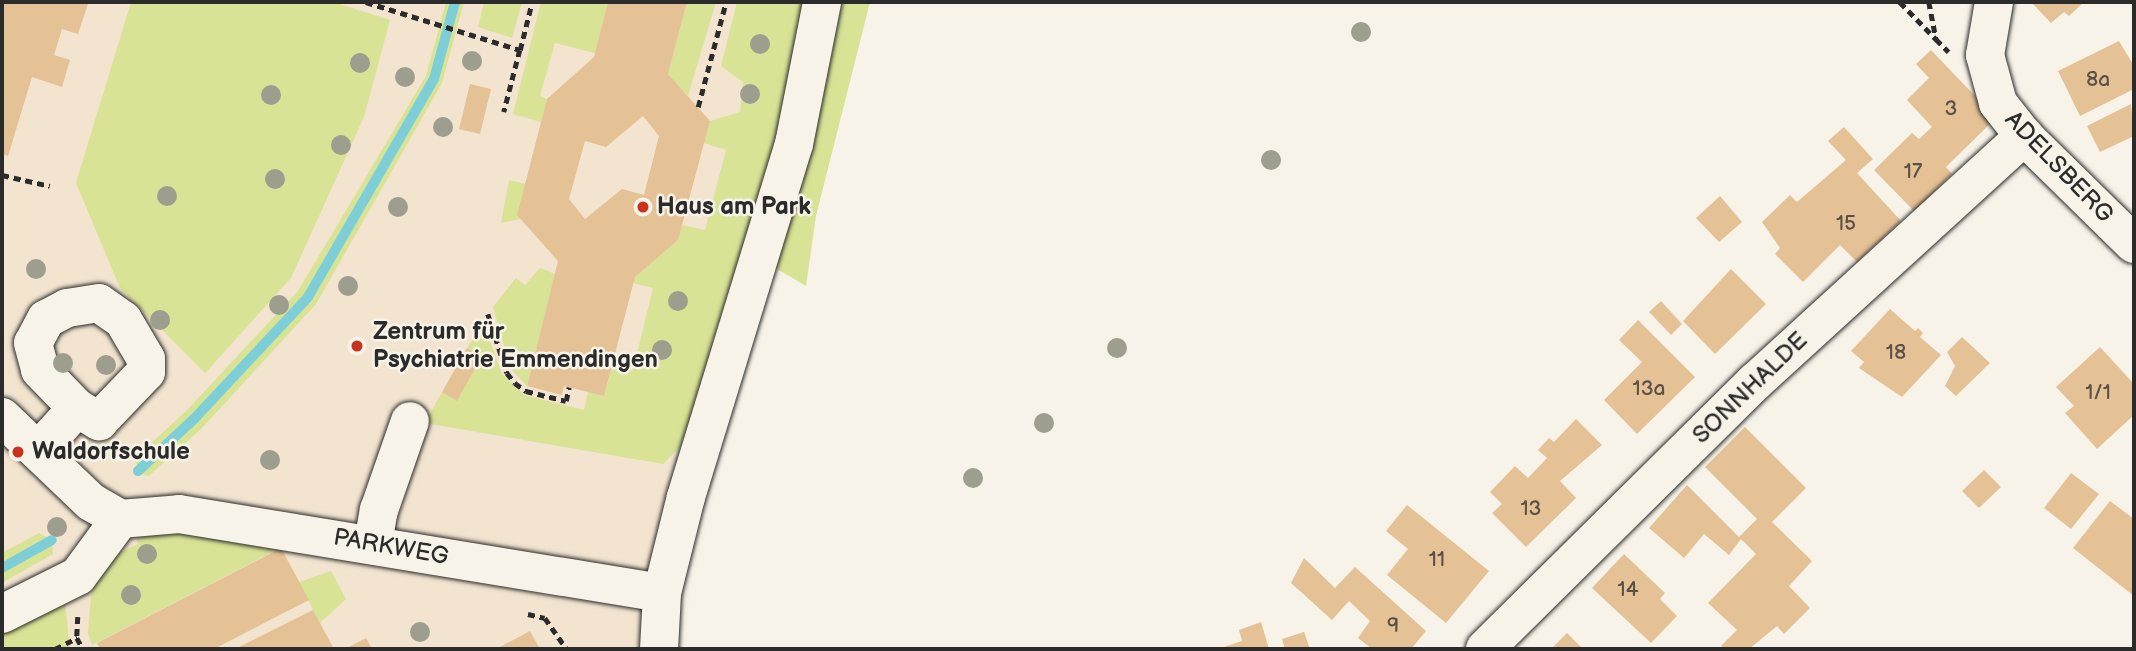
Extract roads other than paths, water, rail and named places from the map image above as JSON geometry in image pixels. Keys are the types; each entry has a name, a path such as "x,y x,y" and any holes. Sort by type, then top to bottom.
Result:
{"street":[{"path":"659,649 662,593 686,497 794,144 822,2"},
{"name":"ADELSBERG","path":"1994,2 1985,55 1998,103 2024,136 2134,244"},
{"name":"SONNHALDE","path":"1485,649 1755,382 2024,136"},
{"path":"38,451 77,408"},
{"path":"2,417 91,502 120,519 78,576 2,614"},
{"path":"373,543 379,510 410,421"},
{"name":"PARKWEG","path":"120,519 179,514 373,543 662,593"}],"waterway":[{"path":"138,471 194,419 308,297 434,79 455,2"},
{"path":"2,568 52,540"}],"place":[{"name":"Haus am Park","path":"643,207"},
{"name":"Zentrum für Psychiatrie Emmendingen","path":"357,346"},
{"name":"Waldorfschule","path":"18,452"}]}
